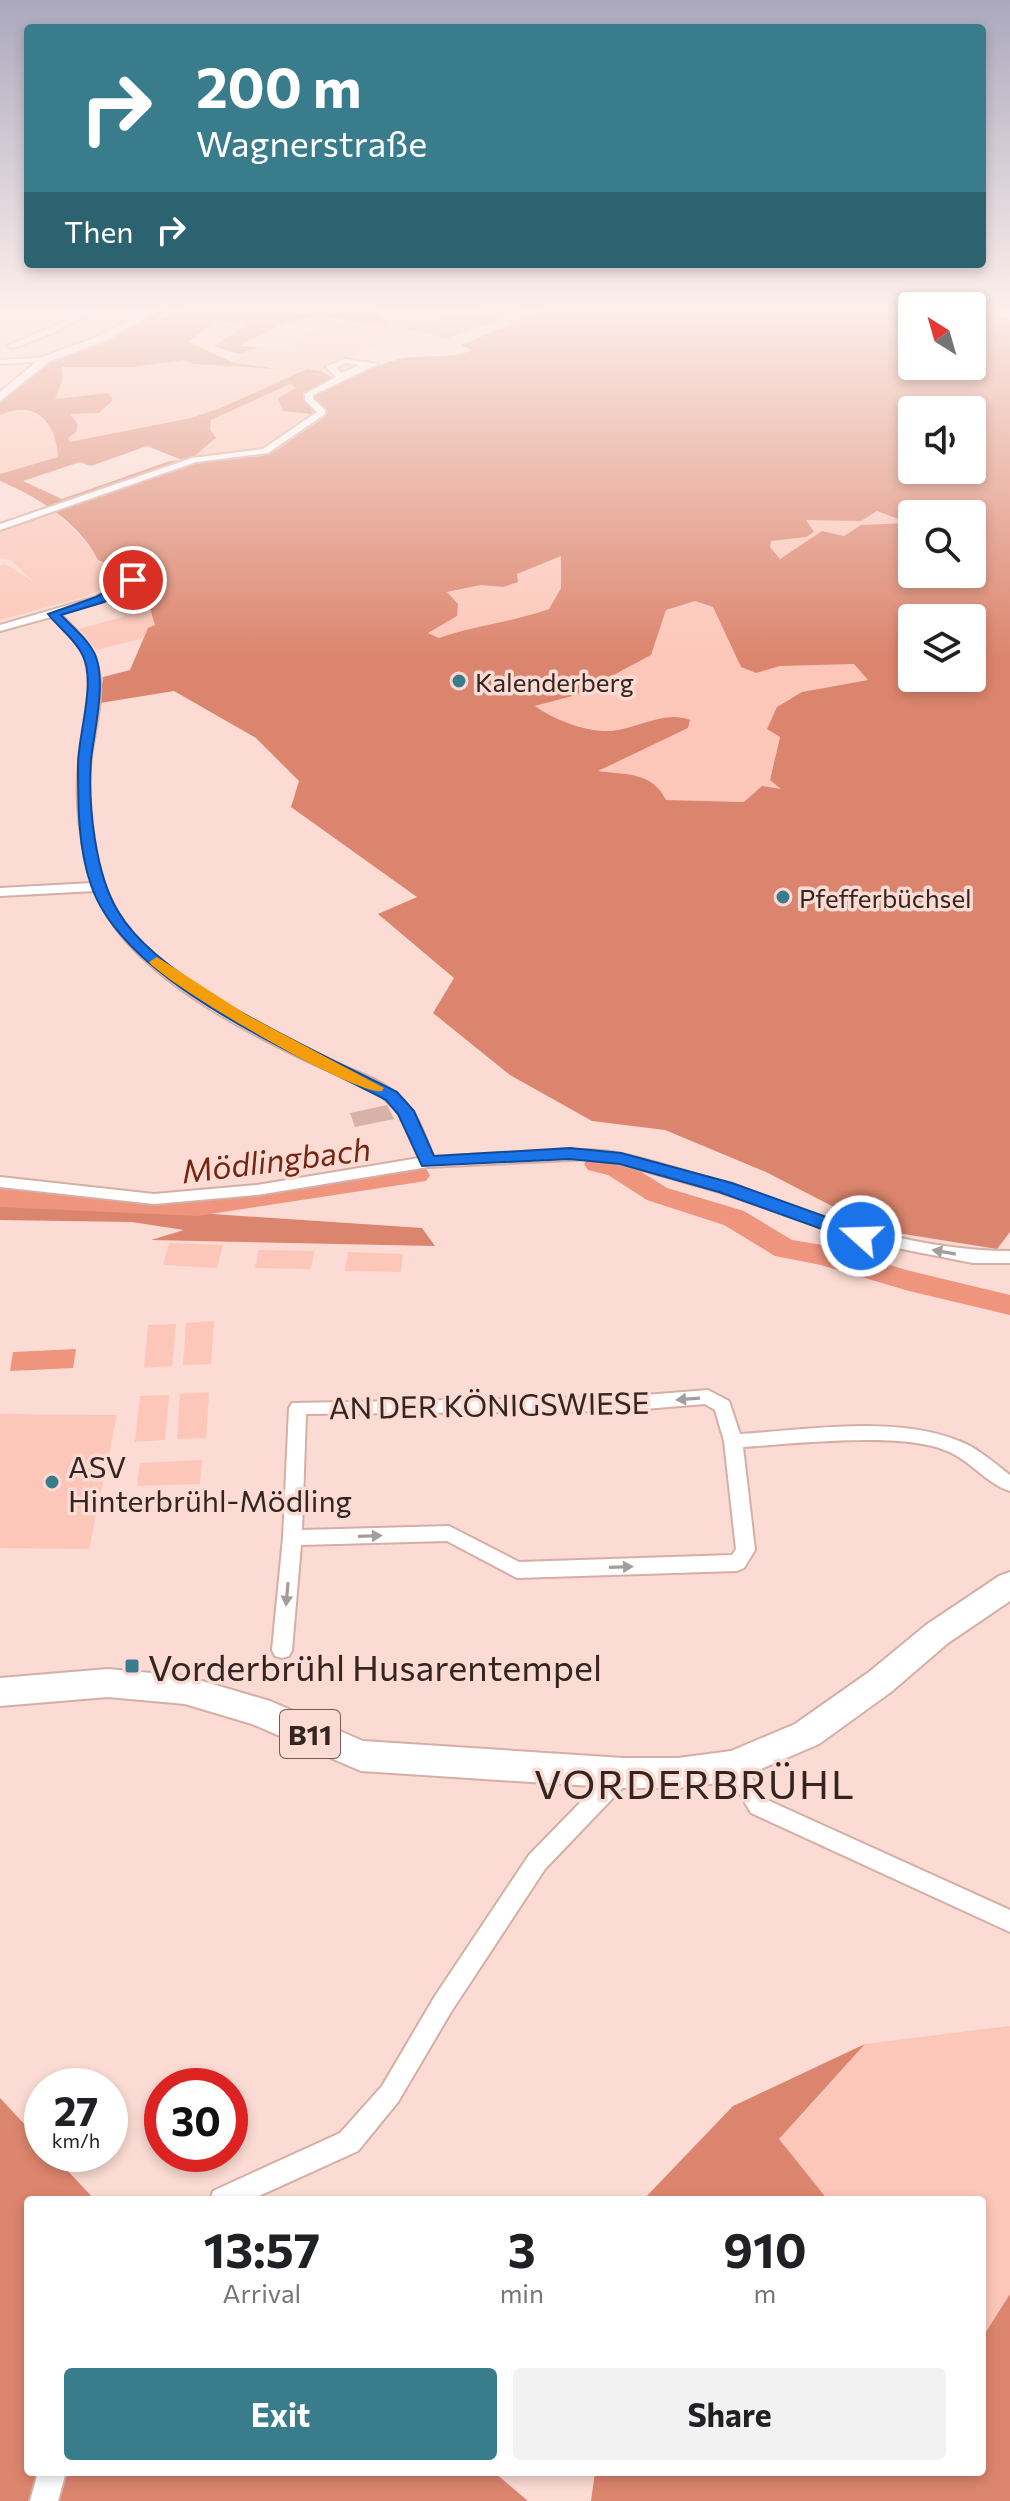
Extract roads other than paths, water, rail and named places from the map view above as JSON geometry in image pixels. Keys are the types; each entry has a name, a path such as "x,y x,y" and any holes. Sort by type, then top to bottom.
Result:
{"main road":[{"name":"B11","path":"0,1692 108,1683 185,1690 258,1711 361,1756 623,1773 678,1773 733,1766 807,1734 880,1682 937,1634 1010,1585"}],"street":[{"path":"0,527 195,460 265,451 303,425"},
{"path":"0,628 100,599 133,580"},
{"path":"54,614 83,645 91,659 93,713 84,761 89,852 98,887 112,914 129,937 172,975 316,1059 392,1096 406,1111 428,1162"},
{"path":"0,892 98,887"},
{"path":"0,1182 154,1199 257,1190 428,1162 570,1154 621,1159 725,1188 861,1236 973,1257 1010,1257"},
{"name":"AN DER KÖNIGSWIESE","path":"282,1650 292,1538 298,1408 620,1404 708,1397 723,1406 733,1441 746,1550 737,1563 517,1570 449,1533 292,1538"},
{"path":"733,1441 883,1435 938,1440 953,1445 1010,1484"},
{"path":"733,1766 758,1806 1010,1921"},
{"path":"231,2196 349,2142 390,2094 443,2004 537,1862 623,1773"},
{"path":"44,2501 51,2476"}],"waterway":[{"name":"Mödlingbach","path":"597,1164 615,1167 657,1194 734,1218 785,1249 822,1255 909,1281 1010,1305"},
{"name":"Mödlingbach","path":"0,1198 197,1207 417,1175"}],"place":[{"name":"Kalenderberg","path":"459,681"},
{"name":"Pfefferbüchsel","path":"783,897"},
{"name":"ASV Hinterbrühl-Mödling","path":"52,1482"},
{"name":"Vorderbrühl Husarentempel","path":"132,1666"}],"district":[{"name":"VORDERBRÜHL","path":"695,1782"}]}
